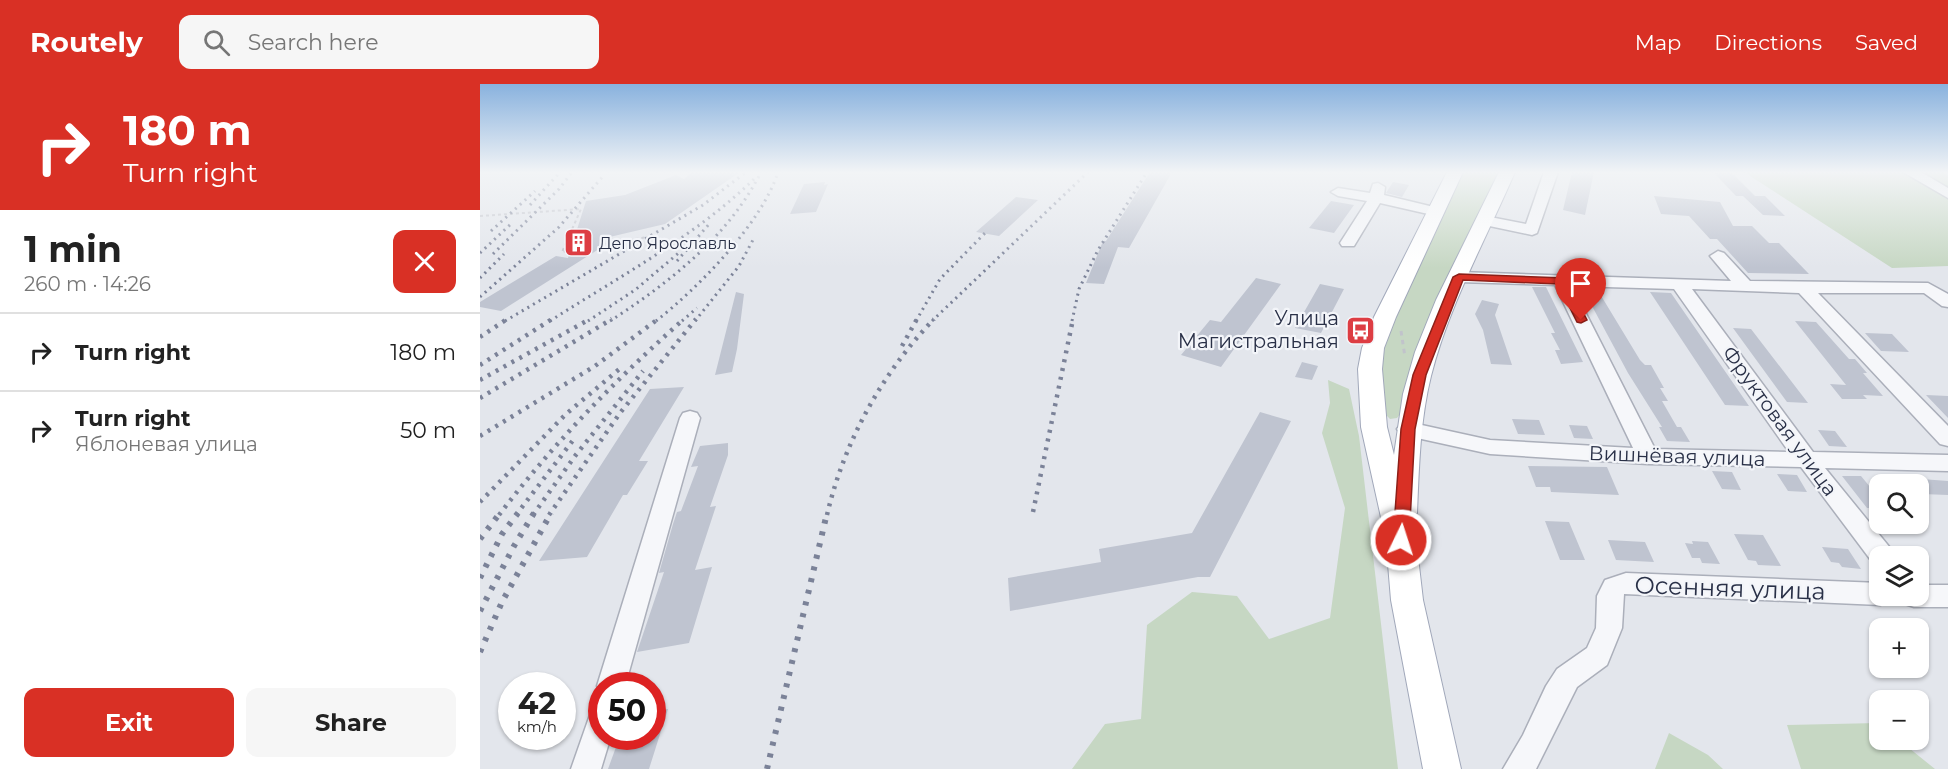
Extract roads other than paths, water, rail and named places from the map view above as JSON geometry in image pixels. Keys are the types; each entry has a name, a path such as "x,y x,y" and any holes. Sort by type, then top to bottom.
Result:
{"main road":[{"path":"1441,204 1385,317 1373,348 1370,391 1374,427 1401,540 1407,600 1442,769"},
{"path":"1401,540 1408,429 1420,375 1459,277 1493,204"},
{"path":"1374,427 1408,429"}],"street":[{"path":"1348,243 1371,204"},
{"path":"1412,204 1437,212"},
{"path":"1485,221 1532,230 1541,204"},
{"path":"1718,256 1745,286"},
{"path":"1459,277 1804,288 1928,288 1948,302"},
{"path":"1562,281 1648,456"},
{"name":"Фруктовая улица","path":"1680,285 1807,460 1873,546"},
{"path":"1804,288 1948,439"},
{"path":"615,672 690,418"},
{"name":"Вишнёвая улица","path":"1408,429 1490,447 1648,456 1948,464"},
{"name":"Осенняя улица","path":"1518,769 1534,745 1556,695 1567,678 1597,656 1609,628 1610,596 1614,587 1626,583 1869,594"},
{"path":"1929,596 1948,596"},
{"path":"586,769 592,750"}],"railway":[{"path":"491,231 521,204"},
{"path":"493,254 544,204"},
{"path":"480,297 559,227 579,204"},
{"path":"505,321 704,204"},
{"path":"550,321 684,236 726,204"},
{"path":"610,321 654,291 696,256 715,237 741,204"},
{"path":"656,321 709,273 743,233 763,204"},
{"path":"933,320 1055,204"},
{"path":"1072,321 1079,289 1098,250 1127,204"},
{"path":"480,253 513,222"},
{"path":"677,261 710,223"},
{"path":"916,321 940,279 985,233"},
{"path":"695,321 739,266 754,238"},
{"path":"588,321 635,290 681,251"},
{"path":"480,278 504,254"},
{"path":"682,321 697,308"},
{"path":"480,337 507,319"},
{"path":"480,365 552,319"},
{"path":"480,380 590,319"},
{"path":"480,398 612,319"},
{"path":"480,436 595,366 658,319"},
{"path":"499,515 586,413 684,319"},
{"path":"549,515 620,413 696,319"},
{"path":"902,346 917,319"},
{"path":"1033,512 1073,319"},
{"path":"827,515 844,461 867,410 898,362 933,320"},
{"path":"480,502 566,414 623,366"},
{"path":"533,515 575,456 643,371"},
{"path":"516,515 574,439"},
{"path":"480,539 500,513"},
{"path":"480,578 502,534 518,513"},
{"path":"480,611 534,513"},
{"path":"480,652 502,602 551,513"},
{"path":"767,769 827,513"}],"place":[{"name":"Депо Ярославль","path":"578,243"},
{"name":"Улица Магистральная","path":"1360,330"}]}
